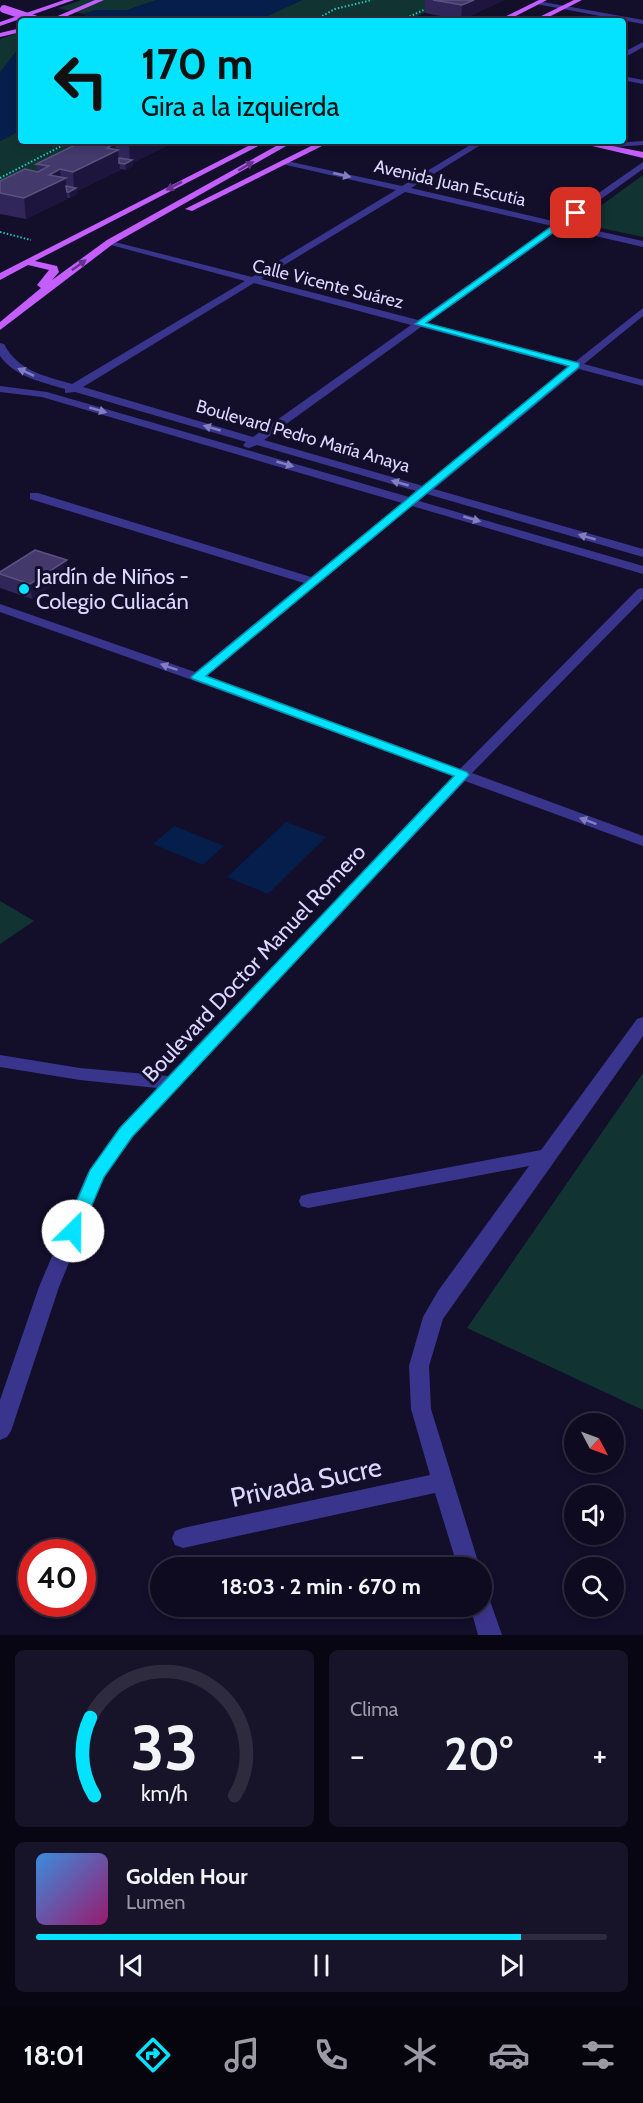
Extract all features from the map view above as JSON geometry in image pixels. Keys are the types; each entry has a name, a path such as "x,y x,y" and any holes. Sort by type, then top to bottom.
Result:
{"main road":[{"path":"0,16 49,0"},
{"path":"0,24 71,0"},
{"path":"57,18 101,0"},
{"path":"542,18 579,0"},
{"path":"506,18 541,1"},
{"path":"0,8 31,18"},
{"path":"0,36 18,31"},
{"path":"222,162 237,144"},
{"path":"0,277 258,144"},
{"path":"0,327 31,300 110,242 286,144"},
{"path":"125,233 156,225 322,144"},
{"path":"590,144 643,155"},
{"path":"26,262 54,269 31,300"}],"street":[{"path":"541,1 564,8 620,18"},
{"path":"626,19 643,22"},
{"path":"626,55 643,44"},
{"path":"626,79 643,82"},
{"path":"600,146 643,143"},
{"path":"57,398 478,144"},
{"name":"Avenida Juan Escutia","path":"285,162 643,244"},
{"path":"240,451 643,165"},
{"name":"Calle Vicente Suárez","path":"110,242 250,281 643,383"},
{"path":"197,677 643,311"},
{"name":"Boulevard Pedro María Anaya","path":"0,346 4,356 15,366 39,378 643,553"},
{"name":"Boulevard Pedro María Anaya","path":"0,389 29,391 57,398 643,570"},
{"path":"34,496 313,582"},
{"name":"Boulevard Doctor Manuel Romero","path":"0,1431 49,1287 96,1174 126,1132 462,775 643,592"},
{"path":"0,608 197,677 643,841"},
{"path":"466,1557 421,1409 419,1366 426,1338 433,1317 445,1297 643,1023"},
{"path":"0,1061 80,1074 171,1083"},
{"path":"308,1200 546,1156"},
{"name":"Privada Sucre","path":"183,1538 442,1482"},
{"path":"484,1617 489,1635"}],"path":[{"path":"318,18 335,9 372,0"},
{"path":"407,18 430,8"},
{"path":"0,178 65,144"},
{"path":"0,232 56,247"}],"green space":[{"path":"82,0 157,0 127,10 95,10 84,14 58,8"},
{"path":"302,0 453,0 413,18 263,18"},
{"path":"18,33 18,49 0,73 0,39"},
{"path":"18,132 18,144 97,144 0,192 0,141"},
{"path":"643,175 643,237 577,223"},
{"path":"0,901 34,921 0,944"},
{"path":"643,1073 643,1410 467,1328"}],"water":[{"path":"157,0 302,0 263,18 86,18 84,14 95,10 127,10"},
{"path":"18,49 18,132 0,141 0,73"},
{"path":"286,822 326,837 268,894 227,877"},
{"path":"174,826 224,846 203,865 153,844"}],"building":[{"path":"433,0 474,0 462,5"},
{"path":"77,144 113,144 107,148 118,150 73,172 60,169 49,175 66,178 24,198 0,193 0,181 25,169 38,172 49,166 36,164"},
{"path":"119,158 132,160 125,164 119,163"},
{"path":"66,186 76,188 67,192"},
{"path":"35,550 67,560 30,584 0,574 0,572"}],"place":[{"name":"Jardín de Niños - Colegio Culiacán","path":"24,589"}],"route":[{"path":"73,1231 96,1174 126,1132 462,775 197,677 576,365 419,324 576,213"}]}
